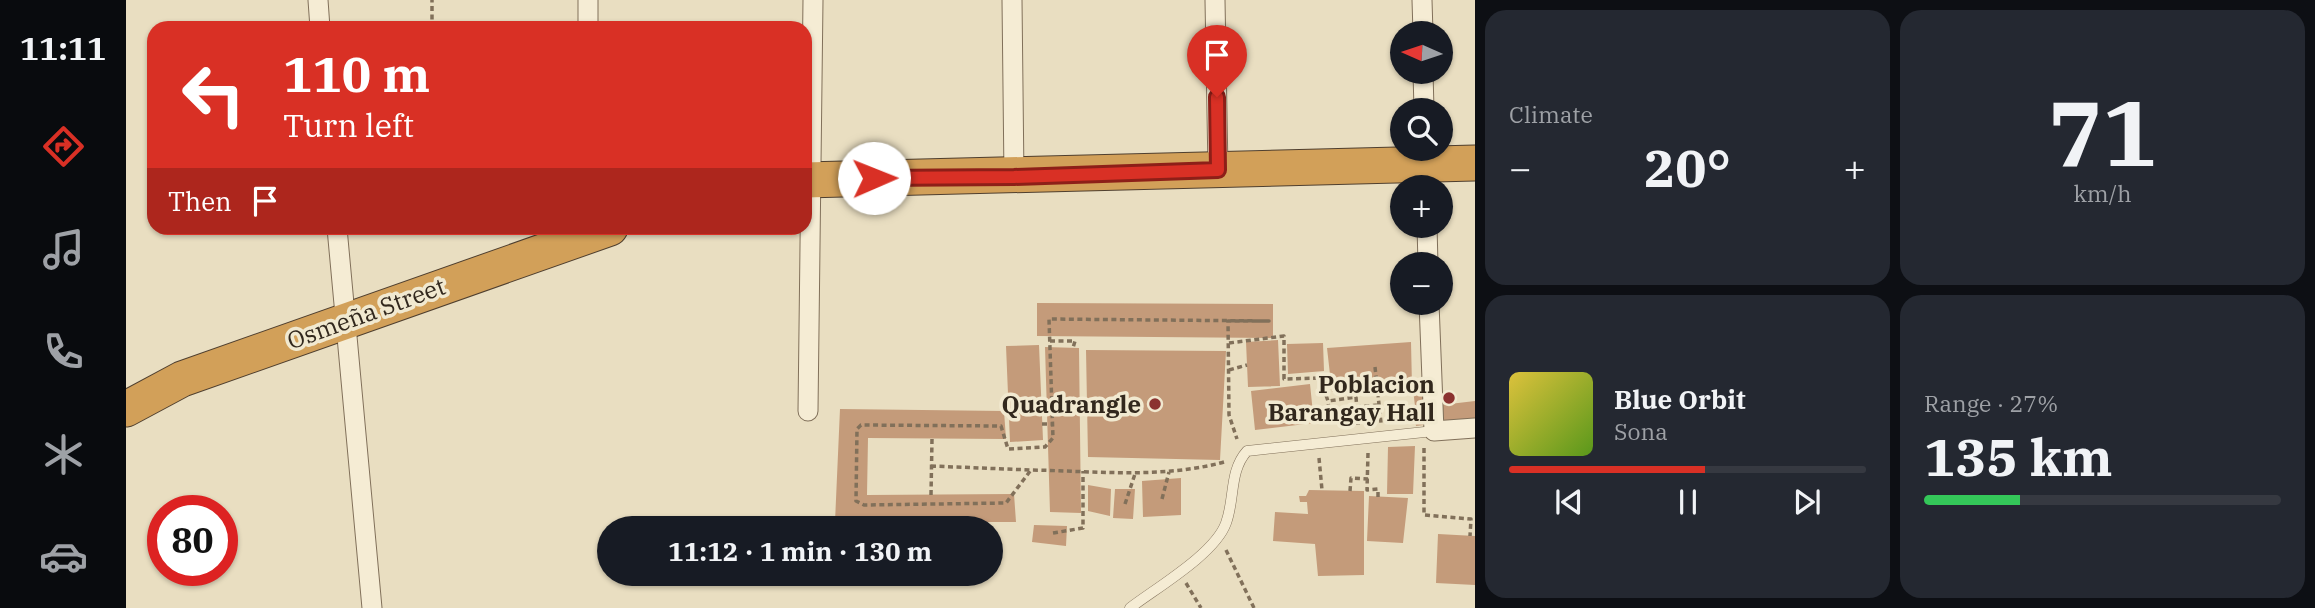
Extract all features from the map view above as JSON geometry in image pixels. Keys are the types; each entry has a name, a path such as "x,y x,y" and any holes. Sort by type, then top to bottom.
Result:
{"highway":[{"path":"812,180 1425,167 1475,163"},
{"name":"Osmeña Street","path":"126,409 182,379 584,235"}],"street":[{"path":"318,0 320,21"},
{"path":"588,0 588,21"},
{"path":"812,30 813,0"},
{"path":"1012,0 1014,177"},
{"path":"1215,0 1218,170"},
{"path":"1422,0 1423,21"},
{"path":"338,235 372,608"},
{"path":"807,235 808,411"},
{"path":"1429,315 1429,431 1475,428"}],"lane":[{"path":"1130,608 1206,550 1219,536 1226,525 1236,472 1242,457 1258,448 1429,431"}],"path":[{"path":"432,0 432,21"},
{"path":"1031,470 1006,503 864,505 856,501 857,429 861,425 1000,426 1008,449 1045,447 1053,438 1049,319 1269,321 1228,321 1229,415 1237,440 1258,448"},
{"path":"1229,343 1284,336 1281,361 1284,379 1320,378"},
{"path":"1050,341 1075,341 1073,348"},
{"path":"1228,370 1247,365"},
{"path":"1376,367 1382,436"},
{"path":"1313,411 1329,410 1319,372"},
{"path":"1328,401 1356,397 1364,437 1367,490 1378,489 1378,497"},
{"path":"1356,407 1379,405"},
{"path":"1042,424 1052,424"},
{"path":"1429,431 1424,515 1471,519 1470,536"},
{"path":"931,495 932,439"},
{"path":"1317,442 1322,490"},
{"path":"931,466 1135,474 1169,472 1242,457"},
{"path":"1053,533 1083,528 1083,471"},
{"path":"1162,499 1169,472"},
{"path":"1125,504 1135,474"},
{"path":"1350,491 1351,478 1368,479"},
{"path":"1219,536 1254,608"},
{"path":"1179,570 1201,608"}],"building":[{"path":"1037,303 1273,304 1273,338 1037,336"},
{"path":"1278,340 1280,386 1248,387 1246,342"},
{"path":"1411,342 1412,386 1332,392 1327,348"},
{"path":"1323,343 1324,371 1288,374 1287,344"},
{"path":"1039,345 1043,440 1010,442 1006,346"},
{"path":"1045,347 1079,348 1081,513 1050,512"},
{"name":"Quadrangle","path":"1086,350 1226,351 1220,460 1088,457"},
{"path":"1310,384 1314,423 1255,430 1251,391"},
{"path":"1413,389 1423,389 1424,425 1416,426 1415,418 1407,418 1406,406 1415,406"},
{"path":"1475,401 1475,419 1442,422 1441,405"},
{"path":"840,409 1004,411 1006,439 868,438 867,495 1014,494 1016,522 1003,522 1003,516 835,516"},
{"path":"1415,446 1413,494 1387,494 1388,447"},
{"path":"1181,478 1181,515 1143,517 1142,481"},
{"path":"1088,485 1111,489 1110,516 1088,511"},
{"path":"1115,489 1135,489 1133,519 1113,518"},
{"path":"1309,490 1364,491 1364,575 1318,576 1315,544 1273,541 1275,512 1308,514 1307,502 1300,502 1299,496 1306,496"},
{"path":"1369,496 1408,498 1403,543 1367,541"},
{"path":"1034,525 1067,526 1066,546 1032,542"},
{"path":"1438,534 1475,536 1475,585 1436,583"}],"place":[{"name":"Poblacion Barangay Hall","path":"1449,398"},
{"name":"Quadrangle","path":"1155,404"}],"route":[{"path":"874,178 1014,177 1218,170 1217,97"}]}
